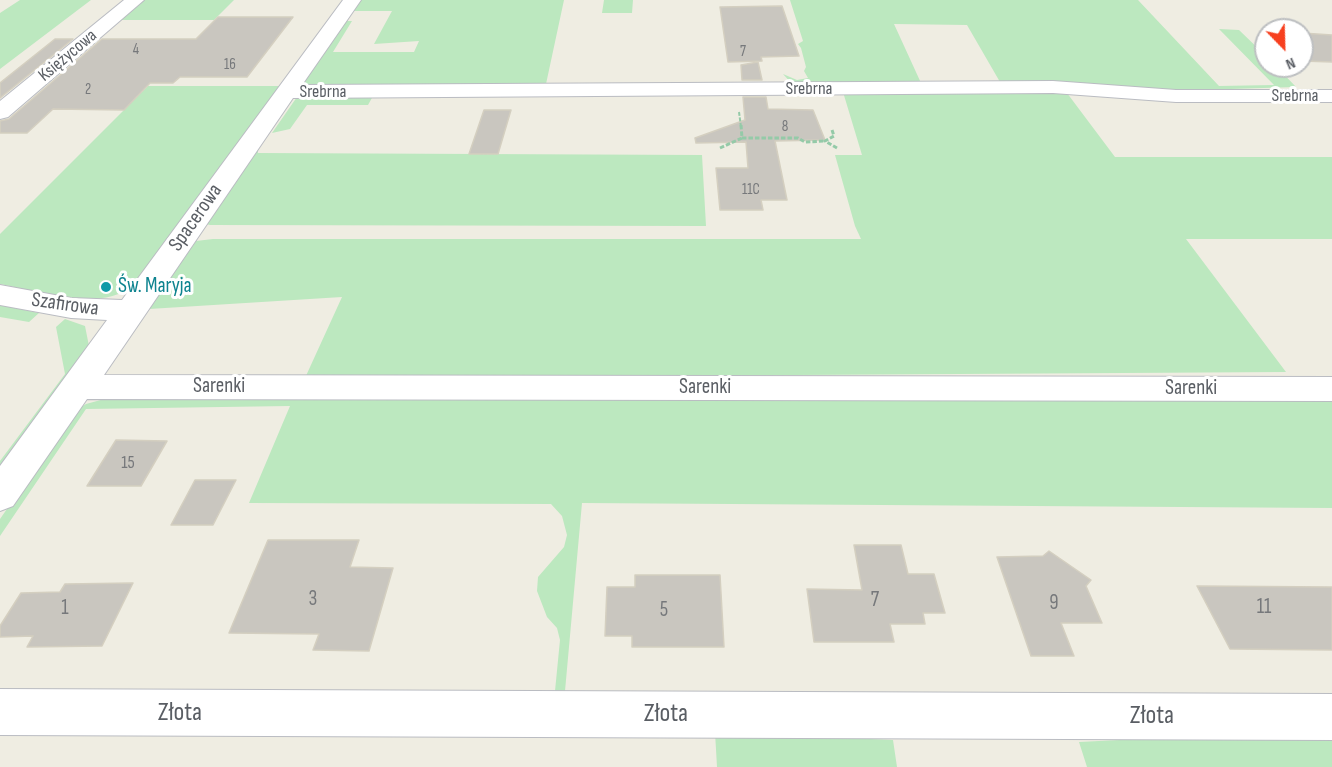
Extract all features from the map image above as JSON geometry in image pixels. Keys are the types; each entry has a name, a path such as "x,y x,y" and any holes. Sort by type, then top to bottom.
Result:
{"street":[{"name":"Księżycowa","path":"0,112 135,0"},
{"name":"Spacerowa","path":"0,495 352,0"},
{"name":"Srebrna","path":"286,92 1053,87 1176,96 1332,96"},
{"name":"Szafirowa","path":"0,295 81,309 130,312"},
{"name":"Sarenki","path":"78,387 1332,389"},
{"name":"Złota","path":"0,712 1332,717"}],"path":[{"path":"737,106 742,138"},
{"path":"720,148 742,138 798,138 805,142 825,141 834,135 832,130"},
{"path":"825,141 837,148"}],"green space":[{"path":"20,0 91,0 0,69 0,13"},
{"path":"141,0 234,0 214,20 118,20"},
{"path":"359,0 564,0 546,84 302,88 301,83 344,21 352,21 333,52 414,52 419,41 374,44 392,11 351,11"},
{"path":"604,0 633,0 632,13 602,13"},
{"path":"790,0 1138,0 1219,86 1274,85 1267,78 1287,78 1296,87 1166,91 1000,82 967,25 894,24 921,83 792,84 783,74 797,80 808,78 804,71 806,67 798,44 803,41"},
{"path":"1219,29 1239,30 1254,44 1254,65"},
{"path":"148,86 281,86 135,285 104,298 87,299 51,295 0,284 0,234"},
{"path":"843,92 1067,93 1115,157 1332,157 1332,239 1186,239 1286,372 305,378 342,297 149,309 196,241 213,239 861,239 855,226 835,155 862,155"},
{"path":"373,96 368,105 307,105 290,129 272,133 297,97"},
{"path":"252,151 258,151 258,153 702,155 706,226 210,225 202,223"},
{"path":"0,305 39,313 29,322 0,317"},
{"path":"65,319 85,326 89,346 0,473 0,461 65,374 56,327"},
{"path":"108,398 1332,401 1332,508 582,503 565,691 555,691 560,640 557,628 547,617 537,591 538,577 564,547 567,535 562,516 551,504 249,503 290,406 86,409 0,536 0,519 75,411 86,404"},
{"path":"715,732 893,740 897,767 717,767"},
{"path":"1259,733 1332,738 1332,767 1087,767 1079,742"}],"building":[{"path":"782,6 799,56 761,57 762,61 728,62 720,7"},
{"path":"218,17 293,17 247,77 180,77 173,83 150,83 124,110 53,109 27,133 0,133 0,121 9,119 102,39 196,39"},
{"path":"1314,34 1332,35 1332,62 1314,61"},
{"path":"55,39 73,39 0,98 0,83"},
{"path":"758,62 762,80 742,80 741,65"},
{"path":"743,97 766,97 768,109 813,110 825,140 775,141 787,200 761,200 763,210 720,210 716,168 748,168 746,142 696,143 695,138 745,120"},
{"path":"484,110 511,110 498,154 469,154"},
{"path":"116,440 167,441 141,486 87,486"},
{"path":"195,480 236,480 213,525 171,525"},
{"path":"268,540 359,540 350,567 393,568 369,651 313,650 319,634 229,633"},
{"path":"854,545 901,545 908,574 934,574 945,613 923,613 925,624 890,624 894,642 814,642 807,589 862,590"},
{"path":"1049,551 1091,580 1086,586 1102,623 1061,623 1074,656 1031,656 997,557 1043,556"},
{"path":"635,575 720,575 724,647 632,647 632,636 605,636 607,587 635,587"},
{"path":"133,583 102,646 27,647 33,636 0,637 0,626 21,593 60,592 65,584"},
{"path":"1197,586 1332,587 1332,650 1230,649"}],"place":[{"name":"Św. Maryja","path":"106,287"}]}
